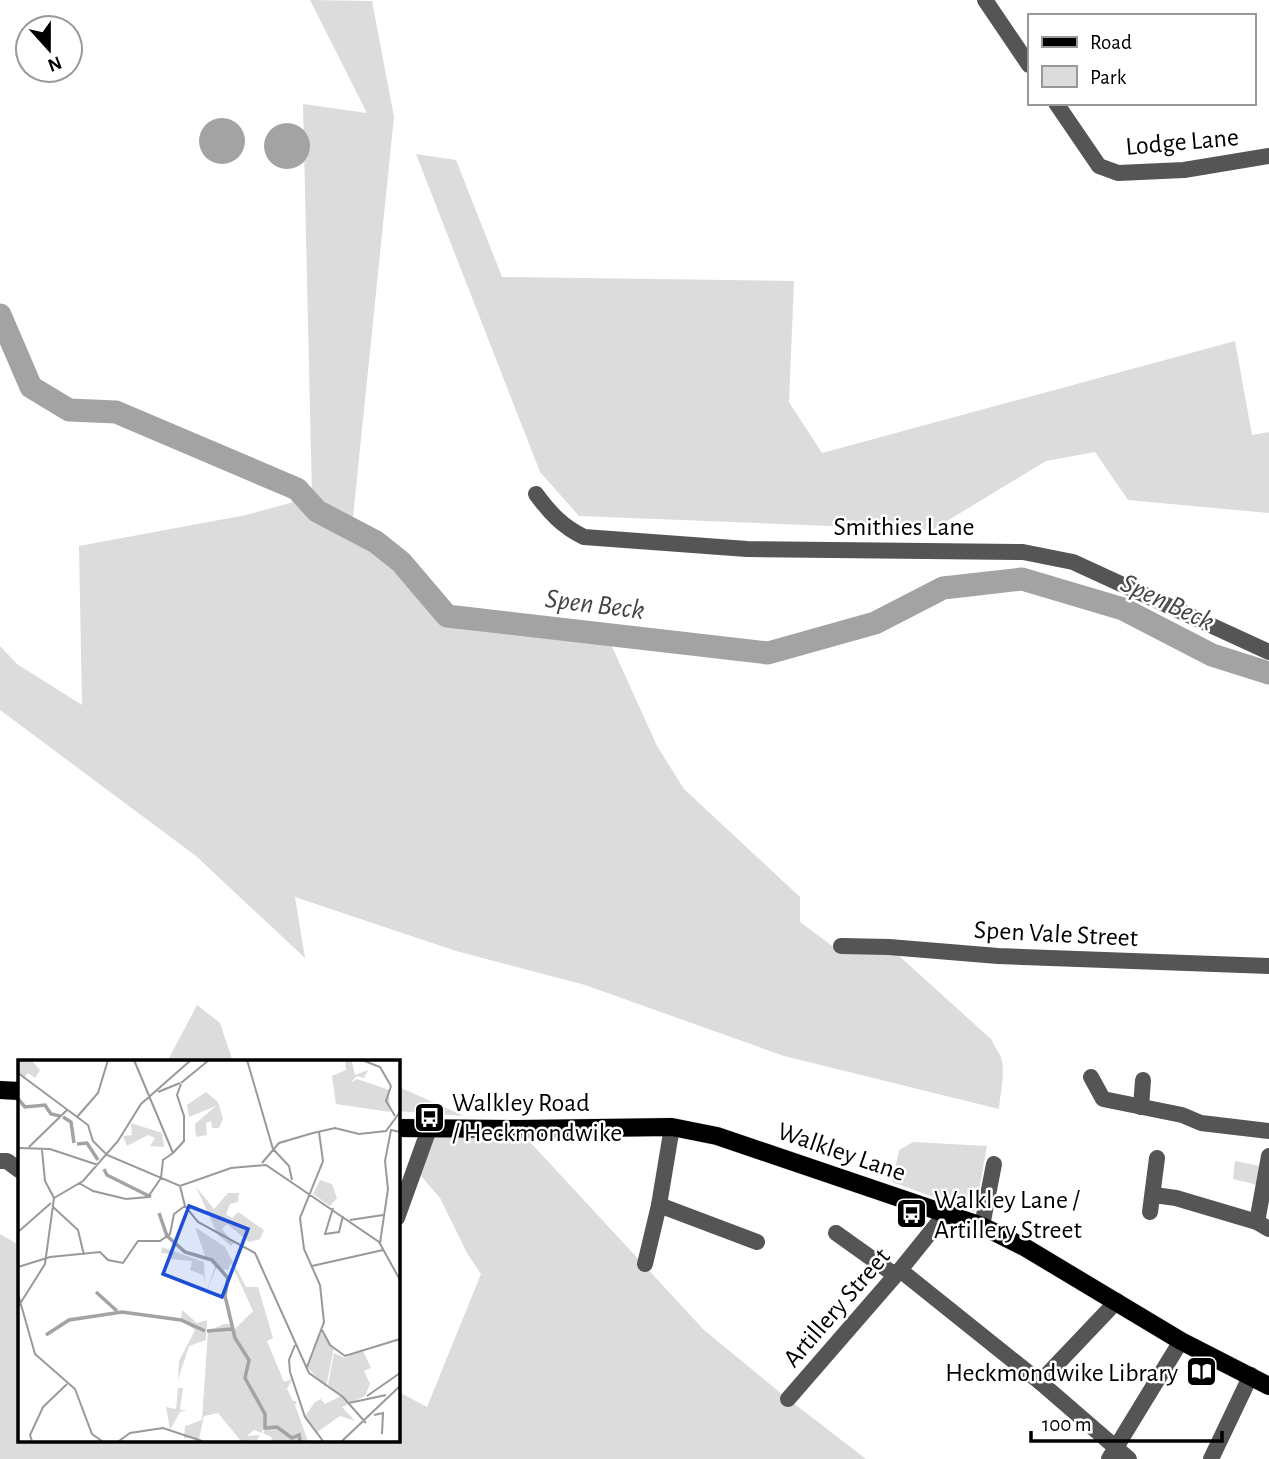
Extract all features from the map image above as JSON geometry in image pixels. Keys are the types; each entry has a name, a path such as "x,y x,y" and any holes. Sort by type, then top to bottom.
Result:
{"main road":[{"path":"0,1090 18,1091"},
{"name":"Walkley Lane","path":"399,1128 671,1127 717,1136 982,1226 1118,1301 1181,1341 1269,1386"}],"street":[{"path":"985,0 1028,64"},
{"name":"Lodge Lane","path":"1057,105 1099,166 1118,173 1184,170 1269,156"},
{"name":"Smithies Lane","path":"536,494 568,529 584,537 747,549 1023,552 1073,562 1269,652"},
{"name":"Spen Vale Street","path":"841,946 998,956 1269,966"},
{"path":"1091,1077 1103,1100 1181,1115 1201,1123 1269,1131"},
{"path":"1141,1107 1143,1080"},
{"path":"645,1264 659,1205 671,1127"},
{"path":"399,1212 431,1129"},
{"path":"1154,1195 1176,1198 1263,1226 1269,1156"},
{"path":"1150,1212 1157,1158"},
{"path":"0,1161 7,1161 18,1169"},
{"path":"982,1226 994,1164"},
{"path":"659,1205 757,1242"},
{"name":"Artillery Street","path":"788,1399 898,1273 946,1213"},
{"path":"836,1233 898,1273 1040,1382 1112,1453 1129,1459"},
{"path":"1040,1382 1118,1301"},
{"path":"1112,1453 1181,1341"},
{"path":"1211,1459 1251,1375"}],"green space":[{"path":"310,0 372,1 394,117 352,527 438,618 462,624 610,642 657,746 684,789 800,897 800,922 843,954 897,954 992,1040 1003,1066 999,1109 784,1056 585,985 456,951 295,897 305,958 196,856 0,710 0,646 17,664 82,705 79,546 246,515 312,497 303,104 367,113"},
{"path":"416,154 456,160 502,277 794,281 789,402 822,453 1235,341 1252,435 1269,432 1269,513 1128,500 1095,452 1046,461 932,530 579,516 540,472"},
{"path":"197,1005 220,1023 232,1060 168,1060"},
{"path":"399,1087 464,1116 399,1111"},
{"path":"429,1129 518,1129 704,1330 866,1459 0,1459 0,1234 18,1244 18,1442 399,1442 399,1392 427,1407 481,1274 467,1253 440,1198 414,1168"},
{"path":"913,1142 987,1146 975,1212 892,1182 899,1150"},
{"path":"1235,1161 1260,1166 1258,1185 1233,1179"}],"shaded area":[{"path":"222,118 238,125 245,141 238,157 222,164 206,157 199,141 206,125"},
{"path":"287,123 303,130 310,146 303,162 287,169 271,162 264,146 271,130"}],"waterway":[{"name":"Spen Beck","path":"0,315 31,387 69,410 116,412 297,489 317,511 376,542 401,562 447,616 768,653 875,623 943,588 1022,579 1123,609 1212,655 1269,673"}],"place":[{"name":"Walkley Road / Heckmondwike","path":"429,1117"},
{"name":"Walkley Lane / Artillery Street","path":"911,1214"},
{"name":"Heckmondwike Library","path":"1201,1372"}]}
